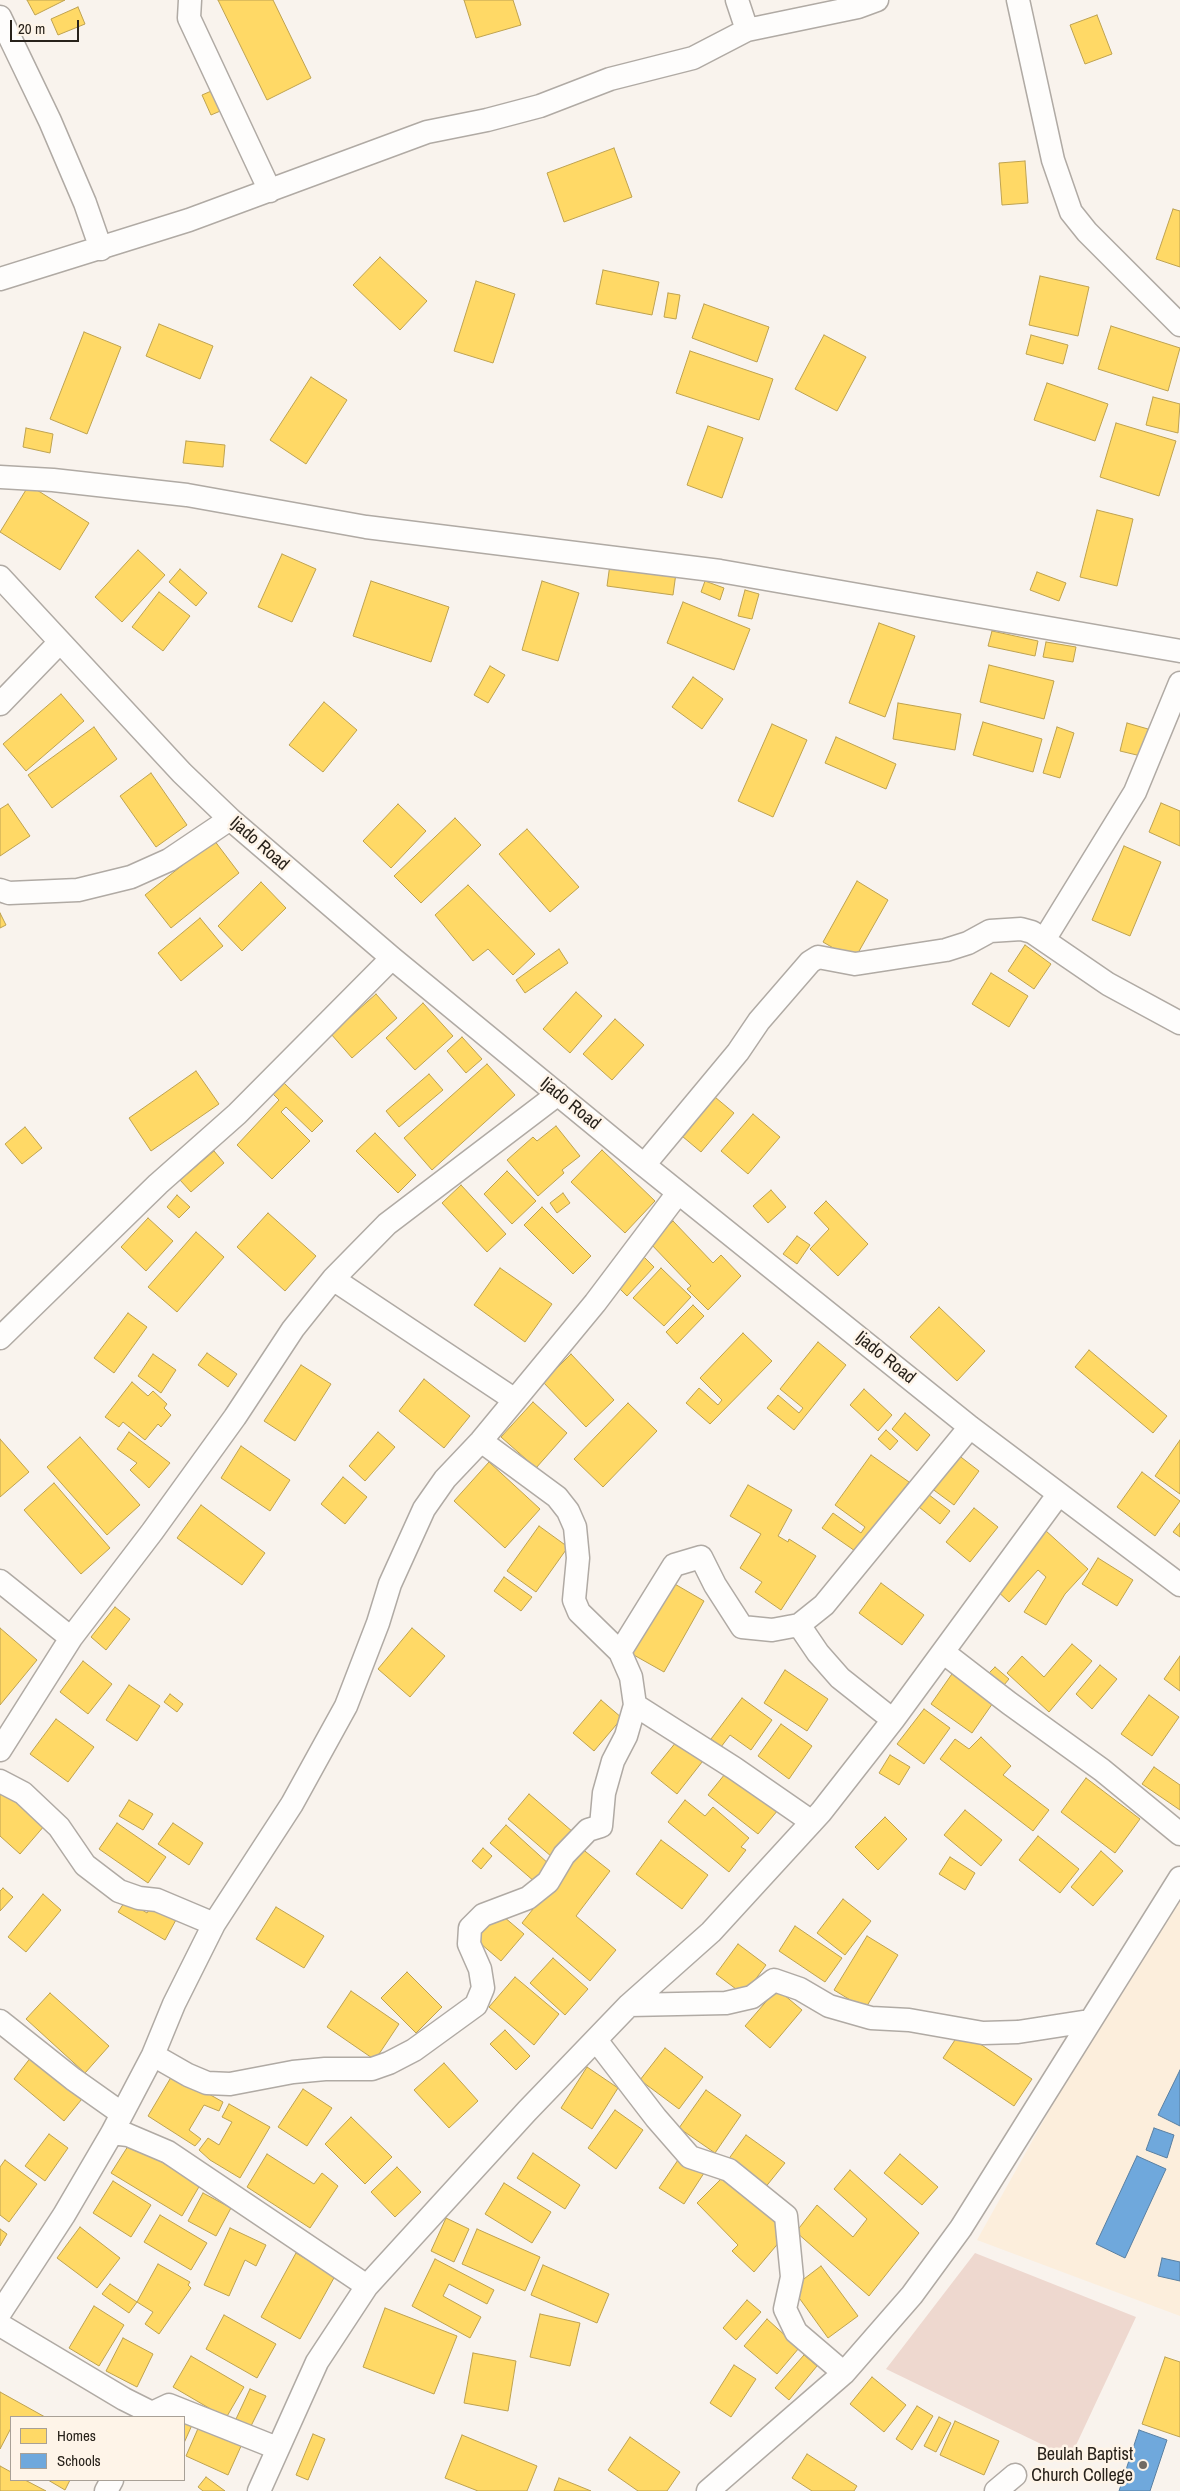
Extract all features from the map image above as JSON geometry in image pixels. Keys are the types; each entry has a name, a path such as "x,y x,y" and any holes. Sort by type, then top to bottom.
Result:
{"street":[{"path":"190,0 189,18 270,191"},
{"path":"736,0 747,30"},
{"path":"0,279 101,249 270,191 388,144 427,132 488,120 540,106 610,79 693,58 712,50 747,30 858,7 877,0"},
{"path":"1018,0 1053,160 1070,212 1087,232 1180,325"},
{"path":"0,17 54,130 85,203 101,249"},
{"path":"0,477 53,480 187,494 366,527 720,571 1180,651"},
{"name":"Ijado Road","path":"0,577 182,773 230,819 392,958 678,1193 970,1427 1180,1585"},
{"path":"0,704 60,642"},
{"path":"1044,940 1135,792 1180,684"},
{"path":"0,890 10,893 78,890 131,877 169,860 230,819"},
{"path":"644,1165 738,1052 759,1021 810,962 818,956 855,964 870,962 946,950 990,931 1020,929 1032,932 1108,984 1180,1023"},
{"path":"0,1338 158,1184 237,1114 392,958"},
{"path":"0,1750 71,1638 152,1532 234,1417 293,1328 333,1279 387,1224 558,1094"},
{"path":"2,2304 64,2214 117,2123 153,2055 174,2004 214,1924 292,1804 346,1706 378,1623 390,1584 424,1509 446,1479 481,1441 594,1303 678,1193"},
{"path":"333,1279 515,1400"},
{"path":"620,1652 674,1565 701,1557 742,1626 772,1630 799,1625 824,1605 970,1427"},
{"path":"153,2055 188,2075 207,2083 222,2084 260,2080 293,2072 325,2069 372,2069 389,2063 414,2050 476,2005 482,1988 480,1970 469,1944 470,1928 483,1915 528,1898 548,1882 564,1855 588,1830 601,1826 604,1793 613,1761 626,1736 635,1705 631,1677 620,1652 579,1612 574,1600 578,1558 575,1527 568,1510 557,1497 481,1441"},
{"path":"259,2491 317,2362 367,2286 463,2180 629,2005 710,1932 812,1822 893,1720 1058,1495"},
{"path":"0,1581 71,1638"},
{"path":"799,1625 818,1653 840,1678 893,1720"},
{"path":"943,1652 1009,1703 1102,1770 1180,1834"},
{"path":"635,1705 734,1768 812,1822"},
{"path":"0,1781 23,1793 59,1827 85,1866 119,1891 139,1898 156,1900 214,1924"},
{"path":"708,2491 844,2373 912,2296 961,2228 1180,1878"},
{"path":"629,2005 726,2004 752,1997 774,1980 800,1989 829,2006 871,2018 908,2020 983,2033 1018,2032 1089,2021"},
{"path":"0,2021 72,2079 128,2135 168,2152 367,2286"},
{"path":"596,2040 656,2118 690,2157 729,2170 786,2216 792,2277 784,2309 796,2332 844,2373"},
{"path":"0,2325 151,2415 169,2405 277,2448"},
{"path":"996,2491 1015,2475"}],"shaded area":[{"path":"1180,1900 1180,2316 977,2240 1059,2093"},
{"path":"975,2253 1136,2317 1070,2458 886,2369"}],"building: Homes":[{"path":"27,0 65,0 35,15"},
{"path":"218,0 273,0 311,78 267,100"},
{"path":"464,0 513,0 521,25 476,38"},
{"path":"78,7 85,24 58,35 51,19"},
{"path":"1097,15 1112,54 1085,64 1070,25"},
{"path":"216,89 225,109 211,115 202,95"},
{"path":"614,148 632,197 564,222 547,173"},
{"path":"1025,161 1028,203 1002,205 999,163"},
{"path":"1173,209 1180,211 1180,267 1156,259"},
{"path":"380,257 427,301 400,330 353,285"},
{"path":"603,270 659,282 652,315 596,304"},
{"path":"1040,276 1089,287 1078,336 1029,325"},
{"path":"476,281 515,294 493,363 454,351"},
{"path":"668,293 680,295 676,319 664,317"},
{"path":"704,304 769,327 757,362 692,338"},
{"path":"159,324 213,346 200,379 146,356"},
{"path":"1111,326 1180,348 1168,391 1098,369"},
{"path":"84,332 121,347 87,434 50,419"},
{"path":"824,335 866,357 837,411 795,389"},
{"path":"1031,335 1068,345 1063,364 1026,354"},
{"path":"690,351 773,379 759,420 676,393"},
{"path":"311,377 347,400 306,464 270,440"},
{"path":"1047,383 1108,404 1095,441 1034,420"},
{"path":"1153,397 1180,404 1178,433 1146,425"},
{"path":"1116,423 1176,441 1159,496 1100,477"},
{"path":"708,426 743,438 722,498 687,485"},
{"path":"26,428 53,434 50,453 23,447"},
{"path":"186,441 225,445 223,467 183,463"},
{"path":"29,485 89,523 60,570 0,532"},
{"path":"1097,510 1133,519 1117,586 1080,577"},
{"path":"138,550 165,575 122,622 95,597"},
{"path":"282,554 316,569 292,622 258,607"},
{"path":"610,564 676,573 673,595 607,586"},
{"path":"180,569 207,593 196,606 169,582"},
{"path":"1037,572 1066,583 1059,601 1030,590"},
{"path":"371,581 449,607 431,662 353,636"},
{"path":"542,581 579,593 558,661 522,650"},
{"path":"705,581 724,588 720,600 701,592"},
{"path":"745,590 759,594 752,619 738,616"},
{"path":"159,592 190,616 163,651 132,627"},
{"path":"683,602 750,629 734,670 667,643"},
{"path":"879,623 915,636 885,717 849,703"},
{"path":"992,631 1038,641 1035,656 988,646"},
{"path":"1046,642 1076,647 1073,662 1043,657"},
{"path":"989,665 1054,681 1044,719 980,702"},
{"path":"490,666 505,675 488,703 474,695"},
{"path":"693,677 723,699 702,729 672,707"},
{"path":"61,694 84,721 26,771 3,744"},
{"path":"324,702 357,730 323,772 289,745"},
{"path":"898,703 961,714 955,750 893,739"},
{"path":"983,722 1042,739 1033,772 973,755"},
{"path":"1127,723 1148,729 1141,756 1120,751"},
{"path":"772,724 807,740 773,817 738,801"},
{"path":"94,727 117,759 52,808 28,775"},
{"path":"1057,727 1074,733 1060,778 1043,773"},
{"path":"836,737 896,764 886,789 825,763"},
{"path":"151,773 187,825 156,847 120,796"},
{"path":"1161,803 1180,811 1180,846 1149,832"},
{"path":"8,804 30,836 0,856 0,809"},
{"path":"398,804 426,831 391,868 363,841"},
{"path":"455,818 481,845 421,903 394,876"},
{"path":"527,829 579,887 550,912 499,854"},
{"path":"214,840 239,873 171,928 145,895"},
{"path":"1124,846 1161,862 1130,936 1092,920"},
{"path":"857,881 888,900 854,960 823,942"},
{"path":"261,882 286,908 242,951 218,926"},
{"path":"468,885 535,954 513,975 488,949 473,961 435,915"},
{"path":"0,913 6,925 0,928"},
{"path":"200,918 223,946 181,981 158,953"},
{"path":"1025,945 1051,964 1034,989 1008,971"},
{"path":"559,949 568,963 525,993 516,980"},
{"path":"991,973 1028,996 1009,1027 972,1004"},
{"path":"576,992 602,1016 570,1053 543,1029"},
{"path":"376,994 397,1018 352,1058 331,1034"},
{"path":"423,1003 453,1036 415,1070 386,1038"},
{"path":"615,1019 644,1045 612,1080 583,1054"},
{"path":"462,1037 482,1059 466,1073 447,1051"},
{"path":"487,1064 515,1095 432,1170 404,1138"},
{"path":"196,1071 219,1104 151,1151 129,1118"},
{"path":"429,1074 443,1090 399,1127 386,1111"},
{"path":"284,1083 323,1121 312,1132 286,1107 281,1112 310,1141 272,1179 237,1145 279,1100 273,1094"},
{"path":"709,1092 734,1113 701,1152 676,1131"},
{"path":"753,1114 780,1137 748,1174 721,1151"},
{"path":"556,1126 580,1156 562,1170 564,1173 538,1196 507,1160 533,1137 537,1141"},
{"path":"25,1127 42,1148 22,1164 5,1144"},
{"path":"375,1133 416,1175 398,1193 356,1151"},
{"path":"602,1150 655,1201 625,1233 571,1182"},
{"path":"214,1151 224,1163 191,1192 180,1180"},
{"path":"507,1171 536,1201 512,1224 484,1194"},
{"path":"461,1185 506,1234 487,1252 442,1203"},
{"path":"771,1190 786,1207 768,1223 753,1206"},
{"path":"563,1193 570,1203 557,1213 550,1203"},
{"path":"177,1195 190,1207 179,1218 167,1207"},
{"path":"826,1201 868,1244 838,1276 810,1249 829,1229 814,1213"},
{"path":"542,1207 591,1256 573,1274 524,1225"},
{"path":"268,1213 316,1256 285,1291 237,1247"},
{"path":"148,1218 173,1241 146,1271 121,1247"},
{"path":"673,1221 713,1263 721,1255 741,1276 708,1310 687,1289 691,1286 650,1243"},
{"path":"196,1232 224,1257 177,1312 148,1287"},
{"path":"797,1236 810,1245 797,1264 783,1254"},
{"path":"642,1255 654,1267 627,1296 615,1284"},
{"path":"500,1268 552,1304 525,1342 474,1305"},
{"path":"661,1268 691,1297 664,1326 633,1298"},
{"path":"693,1305 704,1316 677,1344 666,1332"},
{"path":"939,1307 985,1351 957,1381 910,1337"},
{"path":"128,1313 147,1327 114,1373 94,1358"},
{"path":"743,1333 772,1361 710,1424 686,1403 699,1388 718,1405 722,1400 700,1378"},
{"path":"818,1342 846,1365 794,1430 767,1408 778,1395 799,1413 803,1408 780,1389"},
{"path":"1089,1350 1167,1416 1153,1433 1075,1367"},
{"path":"207,1353 237,1374 228,1387 198,1365"},
{"path":"153,1354 176,1370 161,1393 138,1376"},
{"path":"571,1354 614,1400 586,1427 543,1382"},
{"path":"301,1365 331,1384 295,1441 264,1421"},
{"path":"424,1379 470,1416 444,1448 399,1411"},
{"path":"132,1382 148,1396 153,1391 167,1404 164,1408 171,1415 161,1427 158,1424 145,1440 123,1422 119,1427 105,1417"},
{"path":"864,1389 892,1415 878,1431 850,1405"},
{"path":"533,1402 567,1433 536,1468 501,1437"},
{"path":"628,1403 657,1431 603,1487 574,1459"},
{"path":"905,1413 930,1435 917,1451 892,1429"},
{"path":"886,1430 898,1441 890,1450 878,1439"},
{"path":"129,1432 170,1463 149,1488 130,1470 137,1463 117,1449"},
{"path":"378,1432 395,1447 365,1481 349,1466"},
{"path":"80,1437 140,1505 107,1535 47,1467"},
{"path":"0,1439 29,1472 0,1497"},
{"path":"1180,1440 1180,1494 1155,1476"},
{"path":"241,1446 290,1480 270,1511 221,1478"},
{"path":"953,1451 979,1471 954,1505 927,1485"},
{"path":"871,1455 909,1482 858,1553 822,1528 833,1513 861,1533 865,1527 835,1505"},
{"path":"489,1462 540,1509 505,1548 454,1501"},
{"path":"1142,1472 1180,1501 1155,1536 1117,1507"},
{"path":"343,1477 367,1497 345,1524 321,1504"},
{"path":"54,1483 110,1548 81,1574 24,1510"},
{"path":"748,1485 792,1510 778,1536 788,1542 789,1539 816,1556 781,1610 755,1592 762,1582 740,1568 761,1534 730,1516"},
{"path":"924,1491 950,1511 940,1524 914,1503"},
{"path":"201,1505 265,1553 242,1585 177,1538"},
{"path":"974,1508 998,1527 970,1562 946,1542"},
{"path":"1180,1523 1180,1537 1173,1532"},
{"path":"539,1526 568,1547 536,1592 507,1571"},
{"path":"1045,1530 1088,1569 1065,1594 1046,1625 1024,1612 1046,1577 1038,1570 1009,1602 993,1587"},
{"path":"1098,1558 1133,1580 1117,1606 1082,1584"},
{"path":"504,1577 532,1597 521,1611 494,1591"},
{"path":"673,1583 704,1601 664,1672 632,1654"},
{"path":"881,1583 924,1615 902,1645 859,1613"},
{"path":"115,1607 130,1619 106,1650 91,1637"},
{"path":"0,1628 37,1660 0,1705"},
{"path":"412,1628 445,1656 410,1697 378,1669"},
{"path":"1072,1644 1092,1661 1049,1712 1007,1673 1022,1656 1044,1677"},
{"path":"1180,1656 1180,1691 1164,1679"},
{"path":"83,1661 112,1684 88,1714 60,1692"},
{"path":"1100,1665 1117,1679 1092,1709 1076,1694"},
{"path":"995,1667 1009,1679 999,1691 984,1678"},
{"path":"785,1670 828,1699 807,1731 764,1703"},
{"path":"954,1671 995,1700 972,1733 931,1704"},
{"path":"129,1685 160,1706 137,1741 106,1720"},
{"path":"170,1694 183,1704 177,1712 164,1702"},
{"path":"1149,1695 1179,1717 1152,1756 1121,1734"},
{"path":"742,1698 772,1720 751,1750 730,1735 721,1747 711,1739"},
{"path":"601,1700 622,1718 594,1751 573,1733"},
{"path":"924,1709 950,1728 924,1764 897,1744"},
{"path":"56,1719 94,1747 68,1782 30,1754"},
{"path":"781,1724 812,1746 789,1779 758,1756"},
{"path":"681,1736 706,1757 677,1794 651,1773"},
{"path":"981,1737 1011,1766 1003,1775 1049,1810 1033,1831 940,1759 955,1739 969,1749"},
{"path":"890,1755 910,1767 899,1785 879,1773"},
{"path":"1154,1767 1180,1785 1180,1810 1142,1784"},
{"path":"729,1769 778,1810 758,1834 708,1795"},
{"path":"1086,1778 1140,1819 1115,1853 1061,1812"},
{"path":"3,1789 45,1825 20,1854 0,1836 0,1793"},
{"path":"529,1794 573,1832 552,1857 508,1819"},
{"path":"129,1800 153,1814 143,1830 119,1816"},
{"path":"685,1800 705,1816 713,1807 749,1838 741,1847 746,1850 729,1872 668,1822"},
{"path":"965,1810 1002,1840 981,1866 944,1835"},
{"path":"885,1817 907,1839 878,1870 855,1847"},
{"path":"117,1823 166,1857 148,1883 99,1849"},
{"path":"173,1823 203,1843 189,1865 158,1844"},
{"path":"506,1825 550,1865 535,1882 490,1843"},
{"path":"1038,1836 1079,1869 1060,1893 1019,1860"},
{"path":"661,1840 708,1875 682,1909 636,1874"},
{"path":"483,1848 492,1856 481,1869 472,1861"},
{"path":"581,1848 610,1871 576,1916 616,1950 590,1981 522,1923"},
{"path":"1101,1851 1123,1871 1093,1906 1071,1887"},
{"path":"950,1857 975,1873 965,1890 939,1874"},
{"path":"3,1888 13,1897 0,1911 0,1891"},
{"path":"43,1894 61,1910 26,1952 8,1937"},
{"path":"843,1899 871,1921 845,1955 817,1933"},
{"path":"126,1900 147,1913 152,1905 177,1918 165,1940 118,1912"},
{"path":"276,1907 324,1936 304,1968 256,1939"},
{"path":"497,1911 524,1934 501,1961 474,1938"},
{"path":"795,1926 842,1958 825,1982 779,1951"},
{"path":"867,1936 898,1955 865,2009 834,1990"},
{"path":"738,1944 766,1965 744,1995 716,1974"},
{"path":"553,1958 588,1989 565,2015 530,1983"},
{"path":"407,1972 442,2007 416,2033 381,1998"},
{"path":"515,1977 559,2014 534,2045 489,2007"},
{"path":"777,1989 802,2010 770,2048 745,2026"},
{"path":"351,1991 399,2024 375,2060 327,2027"},
{"path":"50,1993 109,2046 85,2073 26,2019"},
{"path":"505,2030 530,2056 516,2070 490,2044"},
{"path":"961,2031 1032,2079 1014,2106 943,2058"},
{"path":"665,2048 703,2077 679,2109 640,2080"},
{"path":"35,2052 86,2094 64,2121 14,2079"},
{"path":"444,2063 478,2101 449,2128 414,2090"},
{"path":"587,2067 618,2088 592,2129 561,2108"},
{"path":"173,2074 223,2102 219,2111 204,2105 189,2130 201,2139 195,2146 148,2116"},
{"path":"303,2089 332,2108 307,2146 278,2127"},
{"path":"706,2090 741,2115 715,2153 679,2128"},
{"path":"229,2104 270,2127 240,2178 210,2160 199,2150 208,2138 219,2145 232,2122 222,2117"},
{"path":"615,2110 643,2130 616,2169 588,2148"},
{"path":"351,2117 392,2157 365,2184 325,2144"},
{"path":"49,2134 68,2148 45,2181 25,2166"},
{"path":"746,2135 785,2163 764,2189 725,2164"},
{"path":"130,2143 200,2185 182,2216 111,2173"},
{"path":"533,2153 580,2185 565,2209 517,2178"},
{"path":"267,2154 314,2184 322,2173 338,2186 310,2228 247,2187"},
{"path":"900,2154 938,2187 922,2205 884,2173"},
{"path":"680,2157 704,2173 684,2204 659,2188"},
{"path":"5,2160 37,2184 9,2222 0,2215 0,2167"},
{"path":"397,2167 421,2192 395,2217 371,2192"},
{"path":"850,2170 919,2233 869,2296 796,2232 817,2205 853,2237 867,2219 834,2189"},
{"path":"727,2173 786,2234 754,2272 732,2251 738,2245 697,2203"},
{"path":"113,2181 151,2205 131,2237 93,2213"},
{"path":"504,2183 551,2212 532,2243 485,2214"},
{"path":"203,2193 231,2208 216,2236 188,2221"},
{"path":"160,2215 207,2243 191,2270 144,2242"},
{"path":"446,2218 469,2229 454,2262 431,2251"},
{"path":"80,2227 120,2258 97,2288 57,2258"},
{"path":"230,2228 266,2245 256,2266 245,2260 229,2296 204,2285"},
{"path":"0,2229 7,2234 0,2246"},
{"path":"477,2229 540,2257 525,2291 462,2264"},
{"path":"296,2253 335,2276 300,2339 261,2317"},
{"path":"435,2259 494,2290 487,2304 449,2284 443,2296 481,2317 470,2338 412,2306"},
{"path":"158,2264 190,2282 188,2285 191,2288 159,2334 145,2324 153,2312 137,2302"},
{"path":"543,2265 609,2294 597,2323 531,2295"},
{"path":"821,2266 858,2316 828,2338 792,2288"},
{"path":"110,2284 137,2302 129,2313 102,2294"},
{"path":"747,2300 761,2312 736,2340 723,2328"},
{"path":"94,2306 124,2325 99,2366 69,2348"},
{"path":"385,2308 457,2336 434,2394 363,2367"},
{"path":"540,2314 580,2323 570,2366 530,2357"},
{"path":"224,2315 276,2344 257,2378 206,2349"},
{"path":"767,2319 799,2348 777,2374 744,2346"},
{"path":"123,2338 153,2354 137,2387 106,2371"},
{"path":"473,2353 516,2361 508,2411 464,2403"},
{"path":"804,2355 817,2366 789,2400 775,2388"},
{"path":"191,2356 244,2387 226,2418 173,2387"},
{"path":"1165,2357 1180,2362 1180,2437 1142,2424"},
{"path":"734,2365 756,2379 731,2417 710,2403"},
{"path":"872,2377 906,2405 884,2432 850,2404"},
{"path":"250,2389 266,2396 251,2426 236,2419"},
{"path":"0,2392 43,2416 10,2416 10,2430 0,2449"},
{"path":"917,2406 933,2416 912,2450 896,2439"},
{"path":"939,2417 951,2423 936,2452 924,2446"},
{"path":"955,2421 999,2441 984,2475 940,2455"},
{"path":"185,2422 192,2425 185,2441"},
{"path":"200,2424 242,2444 228,2475 186,2456"},
{"path":"313,2434 325,2439 308,2480 296,2475"},
{"path":"462,2435 537,2466 527,2491 478,2491 445,2478"},
{"path":"630,2437 680,2472 667,2491 638,2491 608,2470"},
{"path":"807,2454 857,2486 854,2491 812,2491 792,2478"},
{"path":"0,2466 10,2471 10,2481 27,2481 46,2491 0,2491"},
{"path":"206,2477 225,2491 203,2491 198,2487"},
{"path":"559,2478 591,2491 554,2491"},
{"path":"50,2481 70,2481 65,2490"}],"building: Schools":[{"path":"1180,2070 1180,2126 1158,2115"},
{"path":"1154,2128 1174,2135 1167,2158 1146,2150"},
{"path":"1137,2156 1166,2169 1125,2258 1096,2244"},
{"path":"1162,2258 1180,2262 1180,2281 1158,2276"},
{"name":"Beulah Baptist Church College","path":"1139,2430 1167,2440 1150,2491 1119,2491"}],"place":[{"name":"Beulah Baptist Church College","path":"1143,2465"}]}
